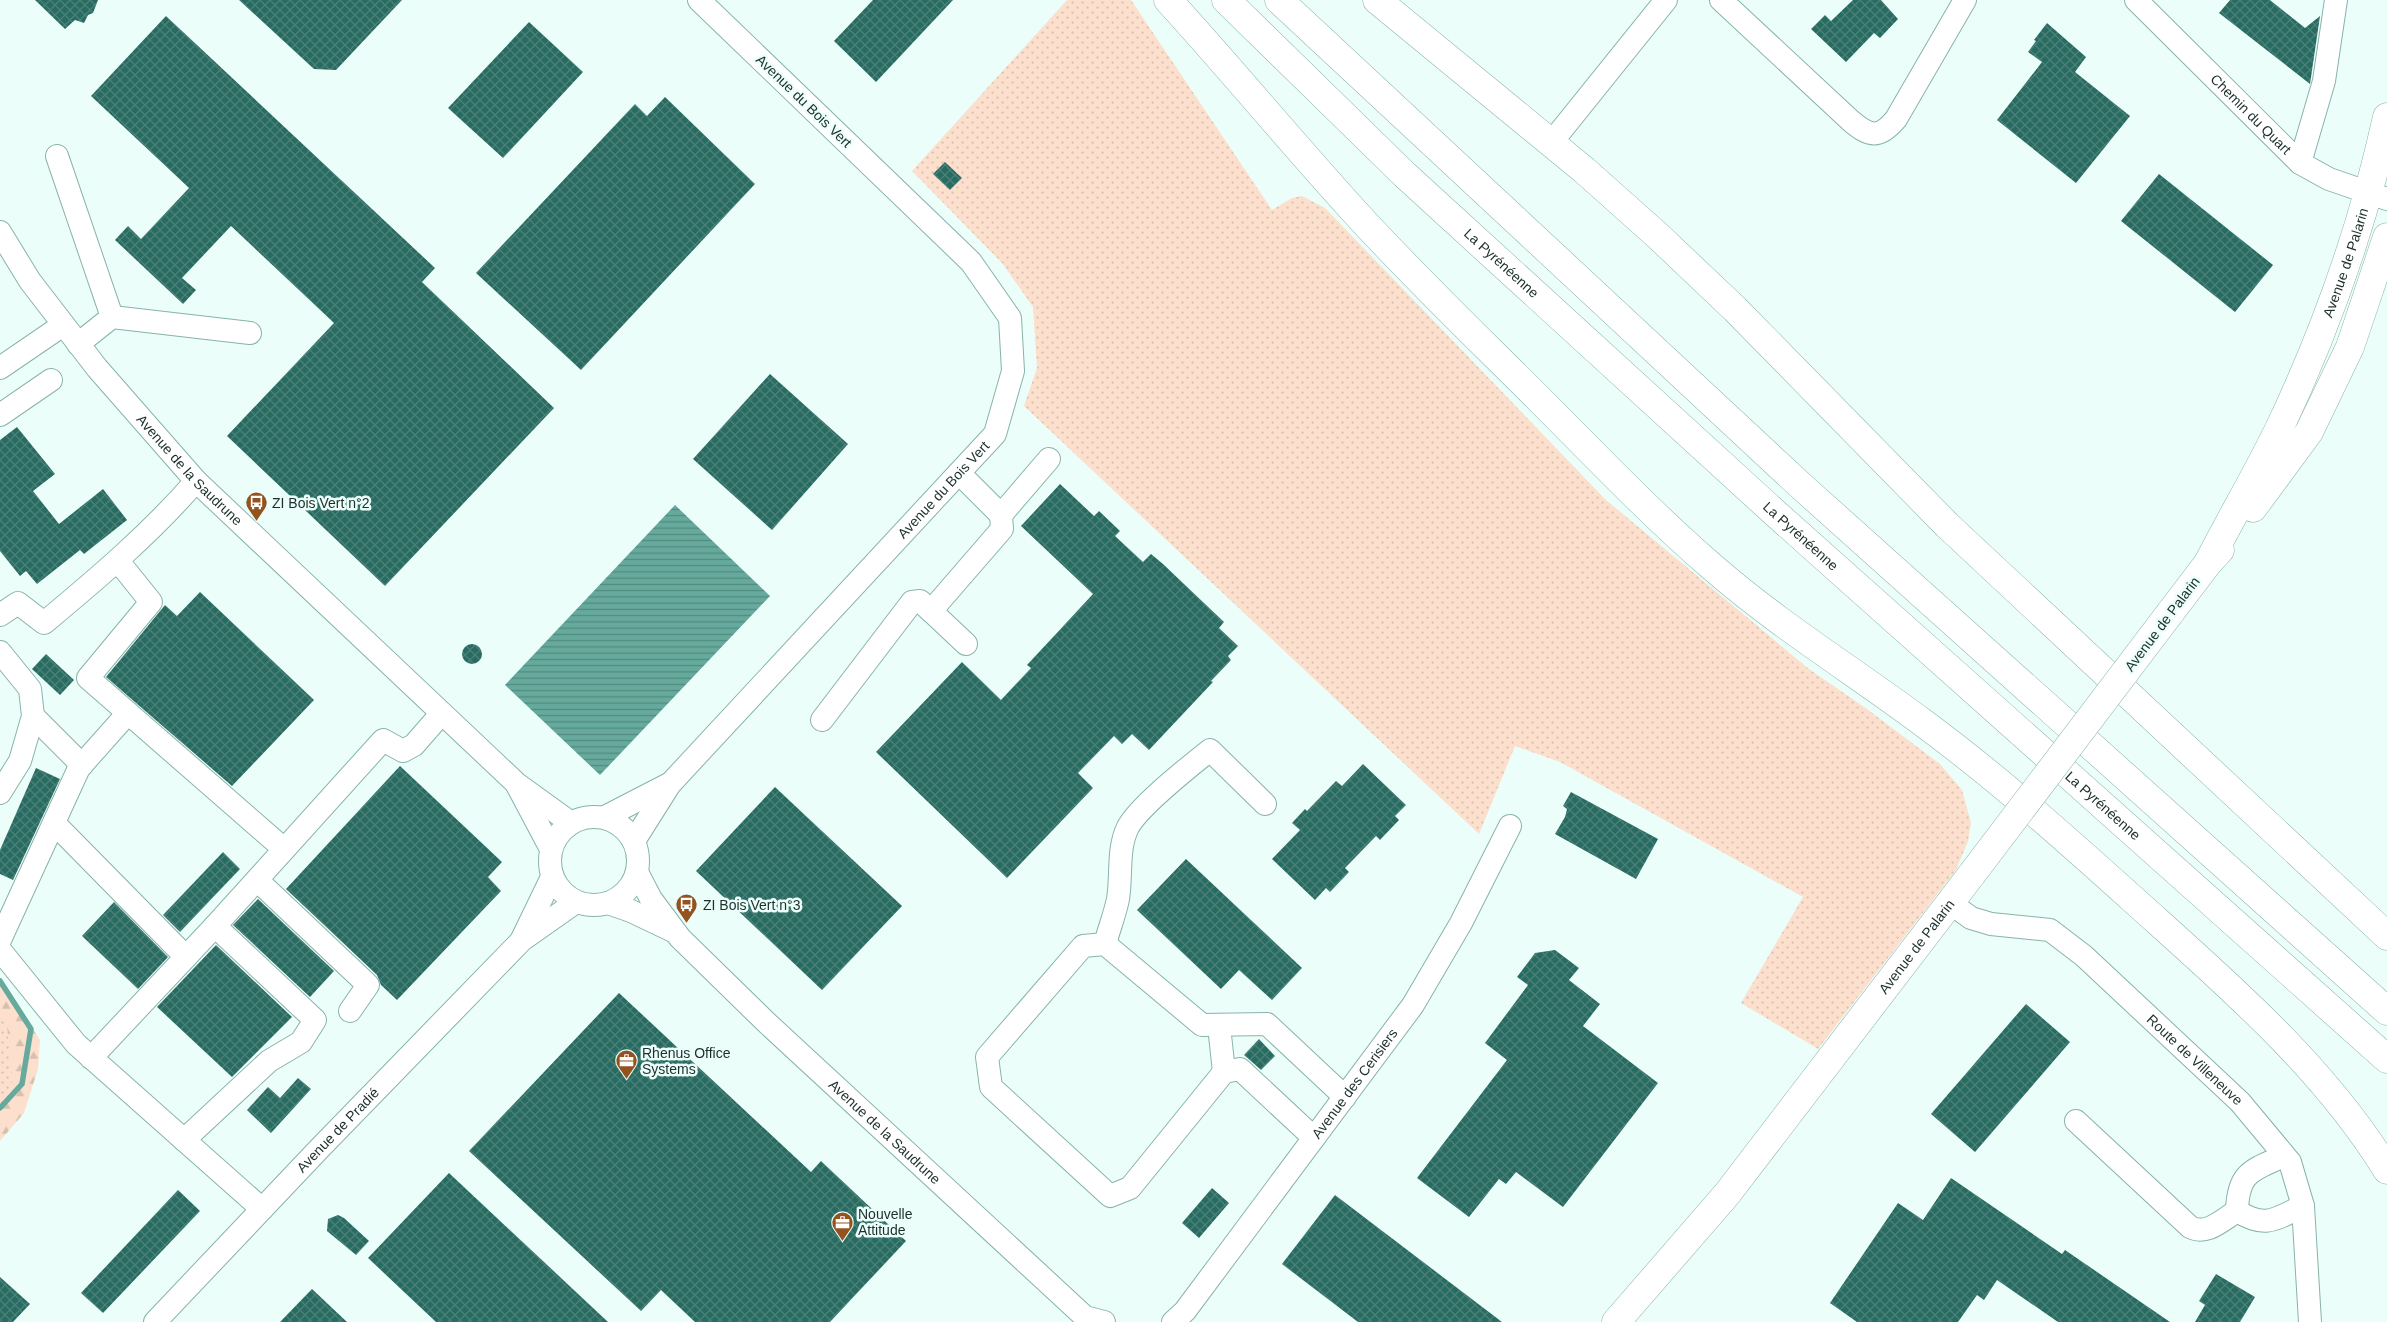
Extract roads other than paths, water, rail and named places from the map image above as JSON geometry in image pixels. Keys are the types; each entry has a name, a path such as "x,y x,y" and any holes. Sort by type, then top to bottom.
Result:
{"main road":[{"path":"1168,0 1240,79 1354,210 1651,512 1729,580 1824,653 1926,724 2042,818 2211,969 2283,1040 2324,1085 2373,1147 2387,1170"},
{"name":"La Pyrénéenne","path":"1226,0 1405,175 1774,512 2387,1059"},
{"path":"1279,0 1800,485 2387,1011"},
{"path":"1376,0 1551,143 1664,242 1735,309 1947,526 2387,936"},
{"name":"Avenue de Palarin","path":"2208,563 2279,429 2349,260 2378,196 2387,117"},
{"name":"Avenue de Palarin","path":"1616,1322 1727,1194 2208,563 2228,542 2309,432 2350,347 2387,237"}],"street":[{"name":"Avenue du Bois Vert","path":"634,841 670,784 995,434 1013,371 1010,318 972,262 699,0"},
{"path":"1551,143 1666,0"},
{"path":"1721,0 1864,132 1875,134 1886,131 1896,119 1965,0"},
{"name":"Chemin du Quart","path":"2136,0 2300,163 2329,179 2378,196"},
{"path":"2300,163 2324,81 2336,0"},
{"path":"57,156 112,317"},
{"name":"Avenue de la Saudrune","path":"0,232 30,281 63,325 196,481 517,784 571,823"},
{"path":"78,344 112,317 250,333"},
{"path":"0,368 63,325"},
{"path":"0,415 51,380"},
{"path":"1001,515 1049,459"},
{"path":"932,611 1002,529 1001,515 959,473"},
{"path":"0,615 18,603 44,623 118,561 167,515 196,481"},
{"path":"118,561 151,602 88,678 284,849"},
{"path":"822,720 912,602 920,601 966,644"},
{"path":"0,652 30,689 33,716 20,761 0,793"},
{"path":"0,940 82,765 128,713"},
{"path":"92,1058 215,926 383,740 403,751 414,745 441,714"},
{"path":"33,716 82,765"},
{"path":"1105,944 1118,899 1120,861 1128,827 1142,810 1171,783 1210,750 1265,804"},
{"name":"Avenue de la Saudrune","path":"517,784 551,849"},
{"name":"Avenue du Bois Vert","path":"605,817 670,784"},
{"path":"593,816 605,817 622,826 634,841 639,862 637,872 631,886 621,896 608,903 586,905 566,896 552,877 549,863 551,849 562,830 571,823 593,816"},
{"path":"54,823 186,956"},
{"name":"Avenue des Cerisiers","path":"1173,1322 1185,1311 1414,1005 1461,923 1510,826"},
{"name":"Avenue de la Saudrune","path":"637,872 651,899 673,931 767,1023 1092,1320"},
{"name":"Avenue de Pradié","path":"522,940 552,877"},
{"path":"256,880 368,985 350,1012"},
{"name":"Avenue de Pradié","path":"155,1322 522,940 576,902"},
{"name":"Route de Villeneuve","path":"1950,902 1971,918 1991,924 2050,930 2084,956 2240,1102 2290,1162 2303,1206 2310,1322"},
{"name":"Avenue de la Saudrune","path":"608,903 631,911 673,931"},
{"path":"184,1140 269,1061 301,1042 315,1020 215,926"},
{"path":"1314,1138 1240,1069 1224,1072 1130,1188 1110,1196 991,1087 987,1057 1083,946 1105,944 1202,1025 1267,1024 1345,1097"},
{"path":"0,950 76,1044 262,1209"},
{"path":"1220,1026 1224,1072"},
{"path":"2076,1121 2190,1227 2197,1231 2207,1230 2237,1211"},
{"path":"2237,1211 2237,1196 2241,1182 2250,1172 2284,1156"},
{"path":"2237,1211 2260,1222 2271,1221 2303,1206"}],"waterway":[{"path":"0,981 31,1029 22,1084 0,1108"}],"place":[{"name":"ZI Bois Vert n°2","path":"256,522"},
{"name":"ZI Bois Vert n°3","path":"687,924"},
{"name":"Rhenus Office Systems","path":"626,1080"},
{"name":"Nouvelle Attitude","path":"842,1241"}]}
